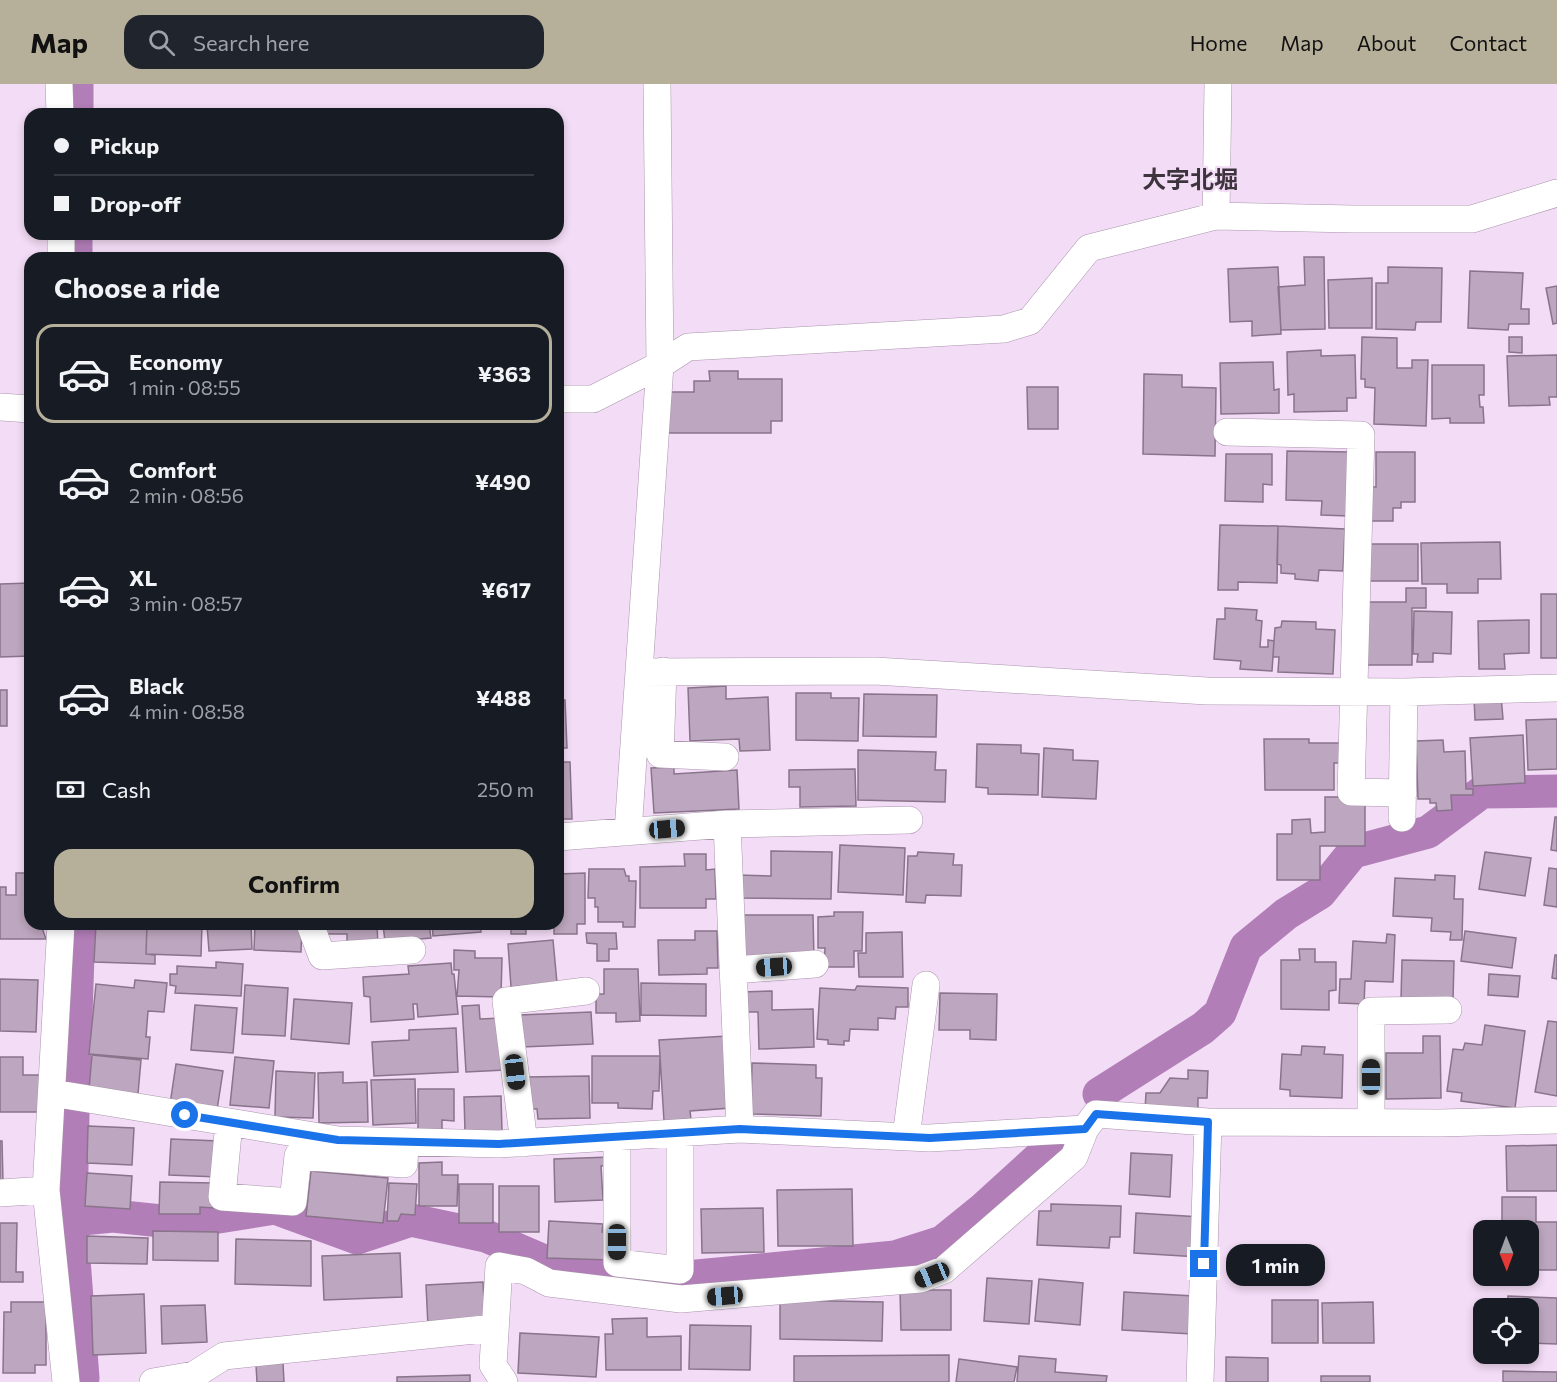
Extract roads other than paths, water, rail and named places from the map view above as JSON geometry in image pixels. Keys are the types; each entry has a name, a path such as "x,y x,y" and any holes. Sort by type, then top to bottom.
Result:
{"street":[{"path":"59,84 60,108"},
{"path":"628,832 651,671 660,365 657,84"},
{"path":"1216,216 1218,84"},
{"path":"564,399 593,399 660,365 688,347 1004,329 1029,321 1089,248 1216,216 1472,219 1557,193"},
{"path":"0,407 24,409"},
{"path":"1227,432 1361,435 1352,792 1403,806 1404,692"},
{"path":"651,671 875,671 1207,691 1404,692 1557,688"},
{"path":"651,671 660,754 725,757"},
{"path":"564,837 727,824 909,820"},
{"path":"727,824 740,1129"},
{"path":"61,930 46,1190 66,1382"},
{"path":"312,930 322,956 412,950"},
{"path":"733,970 815,964"},
{"path":"906,1137 926,985"},
{"path":"524,1143 506,1001 586,991"},
{"path":"1371,1122 1371,1011 1448,1010"},
{"path":"52,1093 338,1140 499,1144 740,1129 930,1138 1085,1129"},
{"path":"504,1382 493,1365 499,1266 526,1271 549,1283 681,1299 920,1279 944,1270 1074,1156 1085,1129 1096,1114 1208,1122 1557,1120"},
{"path":"229,1122 222,1197 293,1202 298,1156 404,1164 405,1142"},
{"path":"1200,1382 1208,1122"},
{"path":"617,1137 617,1263 680,1270 680,1133"},
{"path":"0,1192 46,1190"},
{"path":"153,1382 194,1375 224,1356 494,1328"}],"waterway":[{"path":"77,84 77,108"},
{"path":"76,240 76,252"},
{"path":"1099,1094 1203,1028 1220,1013 1246,947 1286,914 1320,893 1353,852 1428,832 1482,792 1557,791"},
{"path":"74,1078 79,930"},
{"path":"73,1113 71,1220 83,1378"},
{"path":"71,1220 113,1216 181,1223 275,1208 357,1238 411,1220 486,1236 565,1270 676,1278 895,1257 942,1242 984,1208 1050,1148"}],"district":[{"name":"大字北堀","path":"1190,180"}]}
